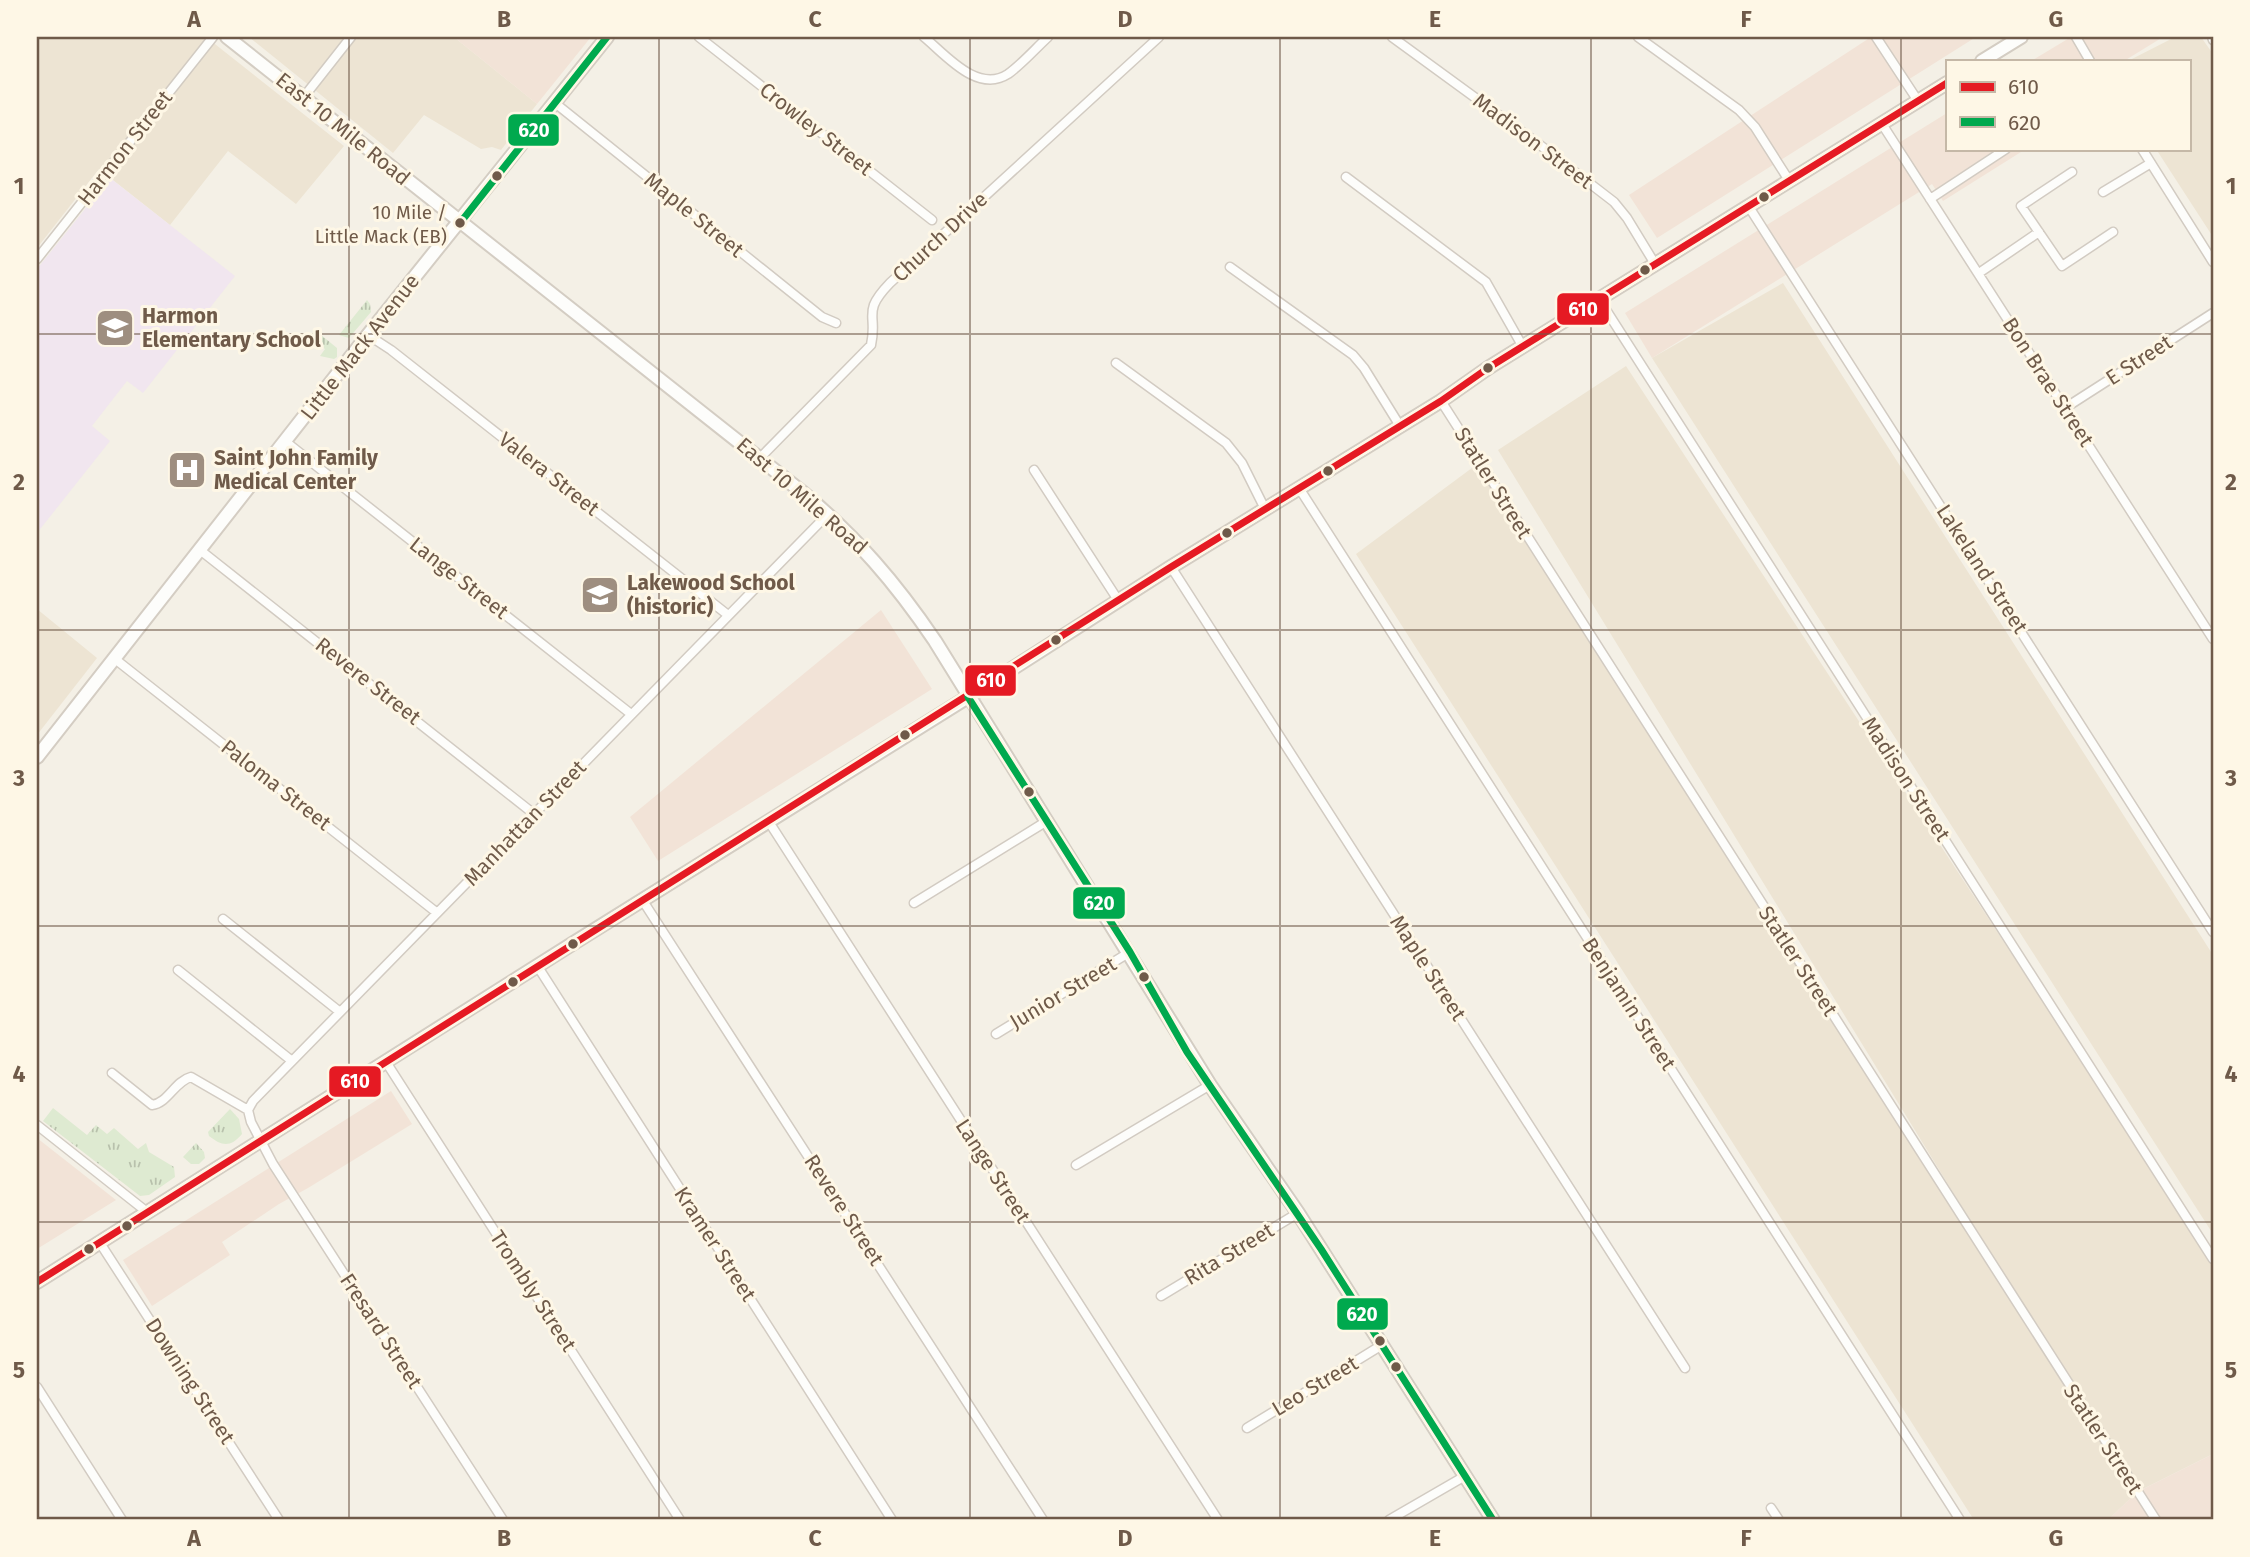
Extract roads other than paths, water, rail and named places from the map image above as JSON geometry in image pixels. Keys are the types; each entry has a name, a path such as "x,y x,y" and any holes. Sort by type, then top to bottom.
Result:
{"main road":[{"name":"East 10 Mile Road","path":"227,37 760,458 828,514 871,556 906,597 1130,952 1143,978 1210,1085 1298,1213 1493,1520"},
{"name":"Little Mack Avenue","path":"37,757 368,335 607,37"},
{"path":"1984,60 2021,37"},
{"path":"37,1282 1118,600 1946,84"}],"street":[{"name":"Harmon Street","path":"37,259 213,37"},
{"path":"303,98 351,37"},
{"name":"Crowley Street","path":"699,37 932,220"},
{"path":"924,37 969,74 988,80 1007,74 1048,37"},
{"name":"Church Drive","path":"760,458 871,345 873,336 870,320 879,294 1158,37"},
{"name":"Madison Street","path":"1392,37 1541,145 1614,202 1655,264"},
{"path":"1638,37 1747,117 1790,182"},
{"path":"1876,37 1918,101"},
{"path":"2076,37 2090,60"},
{"name":"Maple Street","path":"555,103 822,317 836,323"},
{"name":"Bon Brae Street","path":"1882,124 2213,639"},
{"path":"1930,199 2004,150"},
{"path":"2143,150 2213,262"},
{"path":"2103,192 2151,163"},
{"path":"2072,172 2021,206 2062,266 2113,232"},
{"path":"1346,177 1486,282 1523,347"},
{"name":"Lakeland Street","path":"1749,207 2213,932"},
{"path":"1979,273 2039,232"},
{"path":"1230,267 1353,355 1400,426"},
{"name":"Madison Street","path":"1599,299 2213,1258"},
{"name":"E Street","path":"2065,408 2213,313"},
{"name":"Valera Street","path":"368,335 391,350 728,615"},
{"path":"1116,363 1226,443 1242,463 1265,509"},
{"name":"Statler Street","path":"1441,401 2156,1520"},
{"name":"Lange Street","path":"286,442 631,714"},
{"path":"1034,471 1118,600"},
{"name":"Benjamin Street","path":"1299,488 1959,1520"},
{"name":"Manhattan Street","path":"248,1110 253,1101 436,912 828,514"},
{"name":"Revere Street","path":"200,550 534,814"},
{"name":"Maple Street","path":"1171,567 1685,1368"},
{"name":"Paloma Street","path":"114,659 436,912"},
{"path":"914,903 1047,821"},
{"name":"Lange Street","path":"769,822 1218,1520"},
{"name":"Revere Street","path":"643,901 1042,1520"},
{"path":"223,919 340,1012"},
{"name":"Junior Street","path":"996,1034 1130,952"},
{"name":"Kramer Street","path":"538,967 892,1520"},
{"path":"178,970 292,1061"},
{"name":"Trombly Street","path":"386,1062 680,1520"},
{"path":"111,1073 152,1105 158,1104 184,1080 191,1077 248,1110 260,1141"},
{"path":"1076,1165 1210,1085"},
{"path":"37,1125 147,1212"},
{"name":"Fresard Street","path":"260,1141 503,1520"},
{"name":"Rita Street","path":"1161,1296 1298,1213"},
{"name":"Downing Street","path":"100,1243 279,1520"},
{"name":"Leo Street","path":"1247,1427 1382,1345"},
{"path":"37,1387 122,1520"},
{"path":"1389,1520 1465,1476"},
{"path":"1771,1508 1779,1520"}],"place":[{"name":"10 Mile / Little Mack (EB)","path":"460,223"},
{"name":"Harmon Elementary School","path":"115,328"},
{"name":"Saint John Family Medical Center","path":"187,470"},
{"name":"Lakewood School (historic)","path":"600,595"}]}
